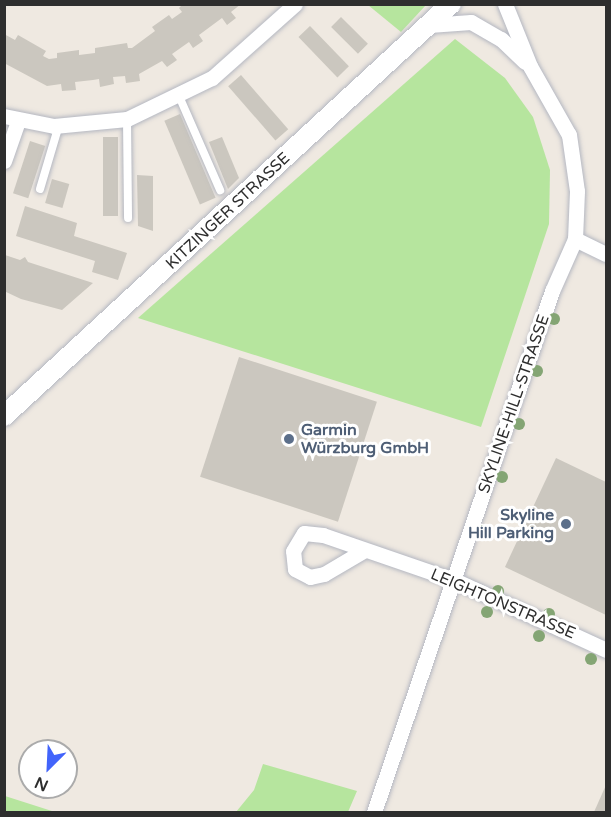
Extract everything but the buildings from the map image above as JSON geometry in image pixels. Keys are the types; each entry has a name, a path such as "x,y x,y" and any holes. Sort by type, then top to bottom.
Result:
{"street":[{"path":"4,161 11,119 59,125 127,119 179,96 212,78 295,4"},
{"name":"KITZINGER STRASSE","path":"4,416 451,4"},
{"name":"SKYLINE-HILL-STRASSE","path":"374,813 552,291 575,239 577,191 569,135 530,66 505,4"},
{"name":"SKYLINE-HILL-STRASSE","path":"429,25 471,22 501,39 530,66"},
{"path":"575,239 606,254"},
{"name":"LEIGHTONSTRASSE","path":"363,551 454,580 606,650"}],"lane":[{"path":"179,96 220,190"},
{"path":"127,119 128,218"},
{"path":"40,189 59,125"}],"green space":[{"path":"368,5 426,5 401,32"},
{"path":"455,39 505,78 533,117 550,170 549,224 481,427 138,318"},
{"path":"263,764 357,791 348,812 236,812 254,790"},
{"path":"5,796 55,812 5,812"}],"place":[{"name":"Garmin Würzburg GmbH","path":"289,439"},
{"name":"Skyline Hill Parking","path":"566,524"}]}
